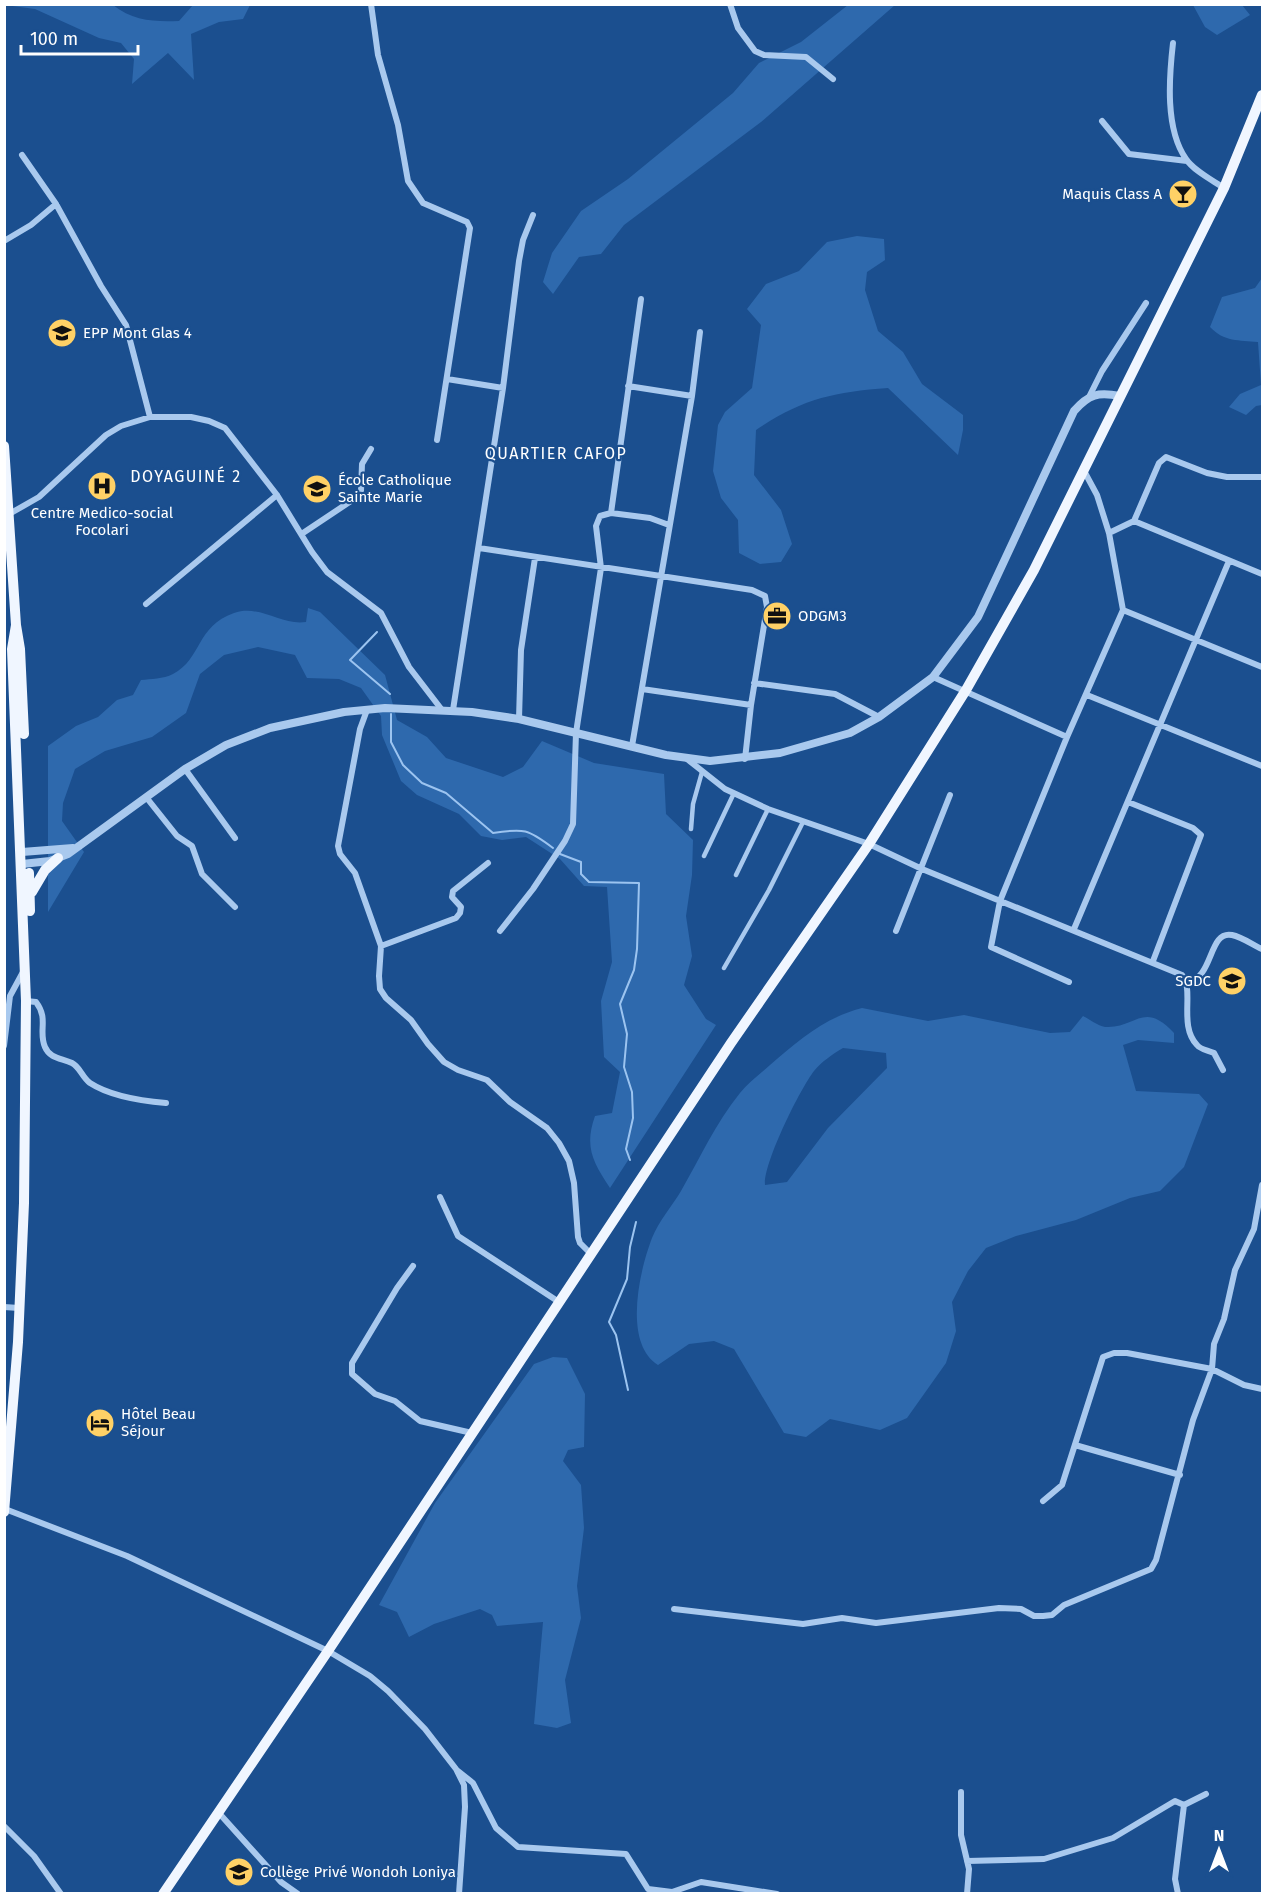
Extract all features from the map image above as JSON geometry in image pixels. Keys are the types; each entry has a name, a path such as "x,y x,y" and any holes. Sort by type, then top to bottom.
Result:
{"main road":[{"path":"163,1893 328,1651 794,950 869,844 966,690 1029,579 1224,188 1263,95"},
{"path":"4,446 11,513 16,625 20,649 26,1001 24,1203 5,1511"},
{"path":"25,858 30,895 25,978"},
{"path":"30,895 39,877 58,858"}],"street":[{"path":"371,4 378,55 398,124 408,181 423,203 467,222 470,228 437,440"},
{"path":"730,4 738,28 755,51 764,55 806,57 833,80"},
{"path":"1173,44 1171,80 1173,115 1179,142 1187,161"},
{"path":"1102,121 1129,154 1187,161 1224,188"},
{"path":"22,155 56,204 100,286 126,326 150,417"},
{"path":"4,241 31,225 56,204"},
{"path":"453,710 504,388 519,261 523,240 533,215"},
{"path":"611,513 641,299"},
{"path":"25,858 58,858 92,839 184,769 226,745 270,728 315,717 367,710 453,710 519,719 687,759 745,759 821,743 850,733 879,717 933,677 984,608 1066,426 1074,411 1090,395 1102,371 1146,303"},
{"path":"632,746 692,396 700,332"},
{"path":"447,379 504,388"},
{"path":"628,386 692,396"},
{"path":"1090,395 1099,393 1120,396"},
{"path":"11,513 39,497 106,435 121,426 150,417 191,417 225,428 278,495 303,533 312,552 327,572 381,613 409,667 442,710"},
{"path":"303,533 357,497 362,491 362,464 371,448"},
{"path":"1109,533 1134,521 1159,464 1166,457 1207,473 1227,477 1263,477"},
{"path":"1070,982 991,947 1000,901 1067,737 1123,610 1109,533 1097,495 1083,468"},
{"path":"146,604 278,495"},
{"path":"500,931 533,889 565,841 573,824 576,733 601,568 597,520 600,516 611,513 650,518 669,525"},
{"path":"1134,521 1263,574"},
{"path":"479,548 752,590 765,597 767,607 750,705 745,759"},
{"path":"519,719 521,650 535,558"},
{"path":"1074,929 1229,561"},
{"path":"1123,610 1263,667"},
{"path":"933,677 1067,737"},
{"path":"754,683 834,694 879,717"},
{"path":"642,689 750,705"},
{"path":"1087,695 1263,766"},
{"path":"367,710 356,751 338,846 340,855 355,873 381,946 380,989 386,998 416,1026 436,1054 458,1070 487,1080 510,1102 541,1123 560,1143 569,1161 574,1183 578,1237 580,1244 591,1254"},
{"path":"687,759 734,793 768,809 869,844 922,869 1153,961 1182,975 1187,982 1187,1020 1192,1038 1198,1047 1214,1053 1223,1070"},
{"path":"184,769 216,808 235,838"},
{"path":"691,829 693,804 702,772"},
{"path":"704,856 734,793"},
{"path":"896,931 950,795"},
{"path":"146,797 177,836 192,846 202,874 235,907"},
{"path":"1128,802 1193,828 1201,835 1153,961"},
{"path":"736,875 768,809"},
{"path":"724,968 769,890 803,822"},
{"path":"25,858 73,848"},
{"path":"381,946 456,918 460,913 460,907 452,897 453,891 488,863"},
{"path":"1187,982 1195,981 1202,974 1219,937 1225,934 1234,935 1263,949"},
{"path":"4,1046 7,998 14,985 25,978"},
{"path":"26,1001 36,1002 41,1008 44,1017 43,1042 45,1049 52,1056 71,1062 92,1084 135,1099 166,1104"},
{"path":"674,1609 803,1624 842,1618 876,1623 999,1608 1022,1610 1034,1616 1052,1615 1064,1605 1151,1569 1156,1560 1193,1420 1212,1369 1214,1344 1224,1319 1235,1270 1254,1229 1263,1185"},
{"path":"440,1197 458,1236 560,1302"},
{"path":"413,1266 397,1288 352,1363 352,1374 375,1394 395,1401 420,1421 472,1433"},
{"path":"4,1307 19,1308"},
{"path":"1043,1501 1062,1485 1103,1357 1114,1353 1127,1353 1212,1369 1244,1385 1263,1389"},
{"path":"1076,1445 1180,1474"},
{"path":"5,1511 127,1556 328,1651 370,1676 388,1691 425,1730 456,1769 464,1785 465,1807 459,1893"},
{"path":"456,1769 473,1783 495,1828 518,1847 626,1854 648,1889 672,1893 701,1882 777,1893"},
{"path":"961,1792 961,1835 967,1861 967,1893"},
{"path":"1184,1805 1206,1794"},
{"path":"967,1861 1044,1859 1113,1838 1175,1801 1184,1805"},
{"path":"1178,1893 1175,1879 1184,1805"},
{"path":"218,1811 281,1882 298,1893"},
{"path":"4,1826 34,1856 61,1893"}],"shaded area":[{"path":"5,5 113,5 136,17 153,21 179,21 193,5 250,5 243,19 219,22 191,34 194,80 168,53 132,84 134,59 121,43 99,38 35,9"},
{"path":"848,5 895,5 761,122 624,225 601,254 579,257 553,294 543,282 552,253 581,211 628,179 733,93 759,63 801,42"},
{"path":"1193,5 1242,5 1250,15 1217,35 1205,27"},
{"path":"857,236 884,239 885,260 867,272 865,290 878,331 903,352 922,384 963,415 963,430 958,455 888,388 851,392 819,399 773,419 756,430 754,475 781,510 792,544 781,562 760,564 739,553 738,520 721,498 713,471 718,425 725,412 752,388 761,325 747,309 766,284 799,271 827,242"},
{"path":"1262,278 1262,405 1256,406 1246,415 1229,407 1240,394 1261,385 1258,342 1226,338 1210,327 1222,297 1255,288"},
{"path":"308,608 320,612 385,675 397,720 427,737 446,758 503,777 523,767 542,741 594,763 664,774 666,814 693,840 692,875 686,916 692,956 684,985 706,1019 716,1025 610,1188 595,1162 590,1146 595,1116 612,1113 620,1072 604,1057 601,1001 612,962 607,887 584,886 560,859 526,837 502,840 481,836 459,814 417,795 401,781 382,735 381,716 361,688 339,679 307,678 295,655 258,647 224,655 200,674 186,713 152,737 105,751 75,769 63,803 62,821 84,852 48,912 48,746 76,726 98,717 117,700 133,695 141,680 165,677 182,668 206,634 222,619 234,613 253,611 288,621 306,622"},
{"path":"862,1008 928,1021 964,1015 1050,1033 1070,1032 1083,1016 1105,1027 1124,1024 1140,1018 1154,1018 1174,1033 1174,1043 1138,1040 1123,1045 1136,1091 1199,1094 1208,1104 1184,1167 1160,1191 1130,1198 1076,1220 1016,1236 986,1248 968,1271 952,1302 956,1331 946,1363 907,1418 880,1430 830,1419 806,1437 784,1433 734,1349 714,1341 689,1344 658,1365 647,1355 640,1341 637,1306 639,1287 652,1238 731,1105 750,1082 802,1039 848,1012","holes":["843,1048 886,1053 887,1068 828,1128 787,1182 765,1185 776,1144 800,1093 817,1068 827,1058"]},
{"path":"553,1357 567,1358 585,1394 584,1447 568,1450 563,1461 581,1485 584,1528 577,1586 581,1618 565,1680 571,1723 557,1728 534,1724 543,1622 497,1626 492,1615 480,1609 434,1624 409,1637 397,1612 379,1605 435,1503 534,1364"}],"waterway":[{"path":"377,632 350,660 390,694"},
{"path":"391,714 391,742 403,765 422,783 446,793 493,833 525,832 553,848"},
{"path":"560,854 581,862 581,874 589,882 639,883 634,970 620,1004 627,1034 624,1067 632,1092 633,1118 626,1149 630,1160"},
{"path":"628,1390 616,1335 609,1322 627,1279 630,1247 636,1222"}],"place":[{"name":"Maquis Class A","path":"1183,194"},
{"name":"EPP Mont Glas 4","path":"62,333"},
{"name":"Centre Medico-social Focolari","path":"102,486"},
{"name":"École Catholique Sainte Marie","path":"317,489"},
{"name":"ODGM3","path":"777,616"},
{"name":"SGDC","path":"1232,981"},
{"name":"Hôtel Beau Séjour","path":"100,1423"},
{"name":"Collège Privé Wondoh Loniya","path":"239,1872"}],"district":[{"name":"QUARTIER CAFOP","path":"556,453"},
{"name":"DOYAGUINÉ 2","path":"186,476"}]}
